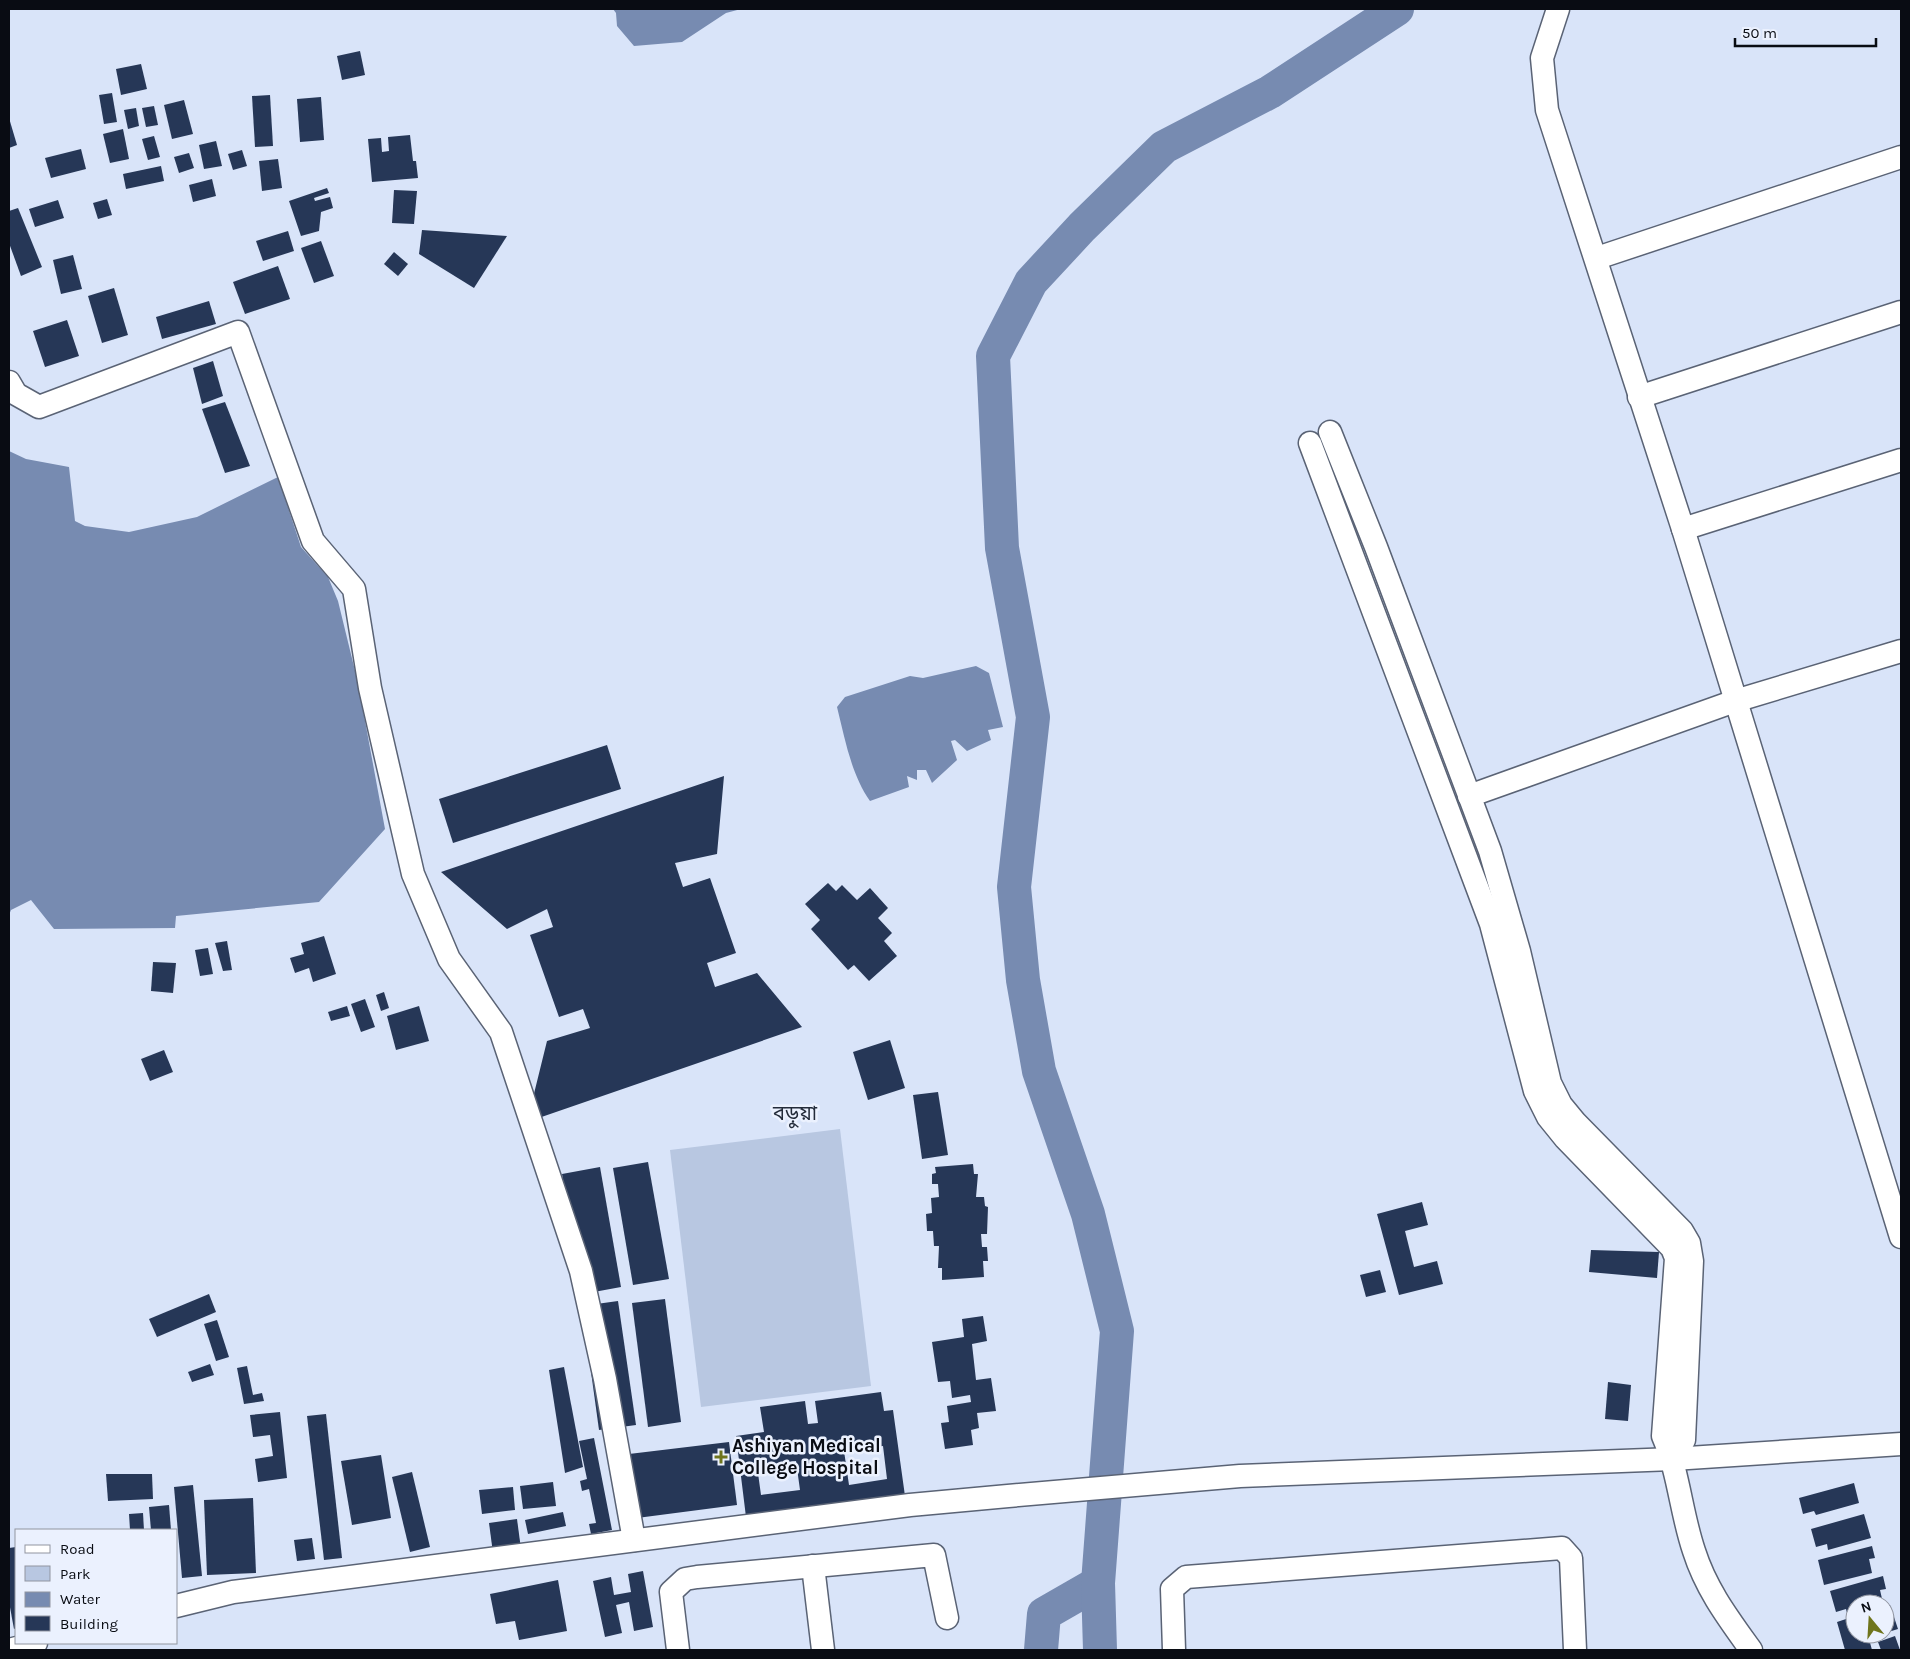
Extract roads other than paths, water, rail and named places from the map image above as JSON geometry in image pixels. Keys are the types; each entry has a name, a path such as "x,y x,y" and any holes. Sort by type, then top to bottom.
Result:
{"street":[{"path":"1559,9 1542,58 1547,110 1597,258 1639,397 1683,529 1901,1237"},
{"path":"1597,258 1901,157"},
{"path":"1639,397 1901,312"},
{"path":"9,382 16,394 39,407 238,332 313,541 354,589 370,688 413,874 449,959 501,1032 581,1271 605,1378 634,1540"},
{"path":"1330,432 1376,547 1505,898 1550,1083 1561,1105 1608,1170 1672,1248 1676,1258 1663,1436 1673,1458 1693,1549 1703,1575 1715,1601 1751,1650"},
{"path":"1310,443 1491,924 1535,1091 1548,1117 1565,1138 1608,1170"},
{"path":"1683,529 1901,460"},
{"path":"1352,555 1376,547"},
{"path":"1469,796 1735,701 1901,651"},
{"path":"178,1606 233,1592 910,1505 1240,1476 1673,1458 1901,1444"},
{"path":"1174,1650 1172,1589 1186,1577 1562,1548 1571,1558 1575,1650"},
{"path":"678,1650 671,1592 685,1579 934,1555 947,1618"},
{"path":"813,1566 822,1650"},
{"path":"9,1650 32,1644"}],"water":[{"path":"613,9 741,9 726,13 682,42 634,46 617,26 616,13"},
{"path":"9,451 26,459 69,467 75,521 85,526 129,532 197,517 278,477 301,547 328,577 338,601 358,683 385,829 319,902 176,916 175,928 54,929 31,900 11,910 9,915"},
{"path":"976,666 989,673 1003,727 988,730 991,740 967,751 955,740 951,741 957,760 932,783 926,770 917,770 917,780 907,776 909,787 870,801 863,791 853,768 837,707 845,697 910,676 923,678"}],"waterway":[{"path":"1100,1650 1098,1583 1117,1331 1088,1214 1039,1071 1023,980 1014,887 1033,717 1002,548 993,356 1031,282 1082,227 1164,147 1270,92 1397,9"},
{"path":"1041,1650 1044,1614 1098,1583"}],"place":[{"name":"Ashiyan Medical College Hospital","path":"721,1457"}],"district":[{"name":"বড়ুয়া","path":"795,1113"}]}
